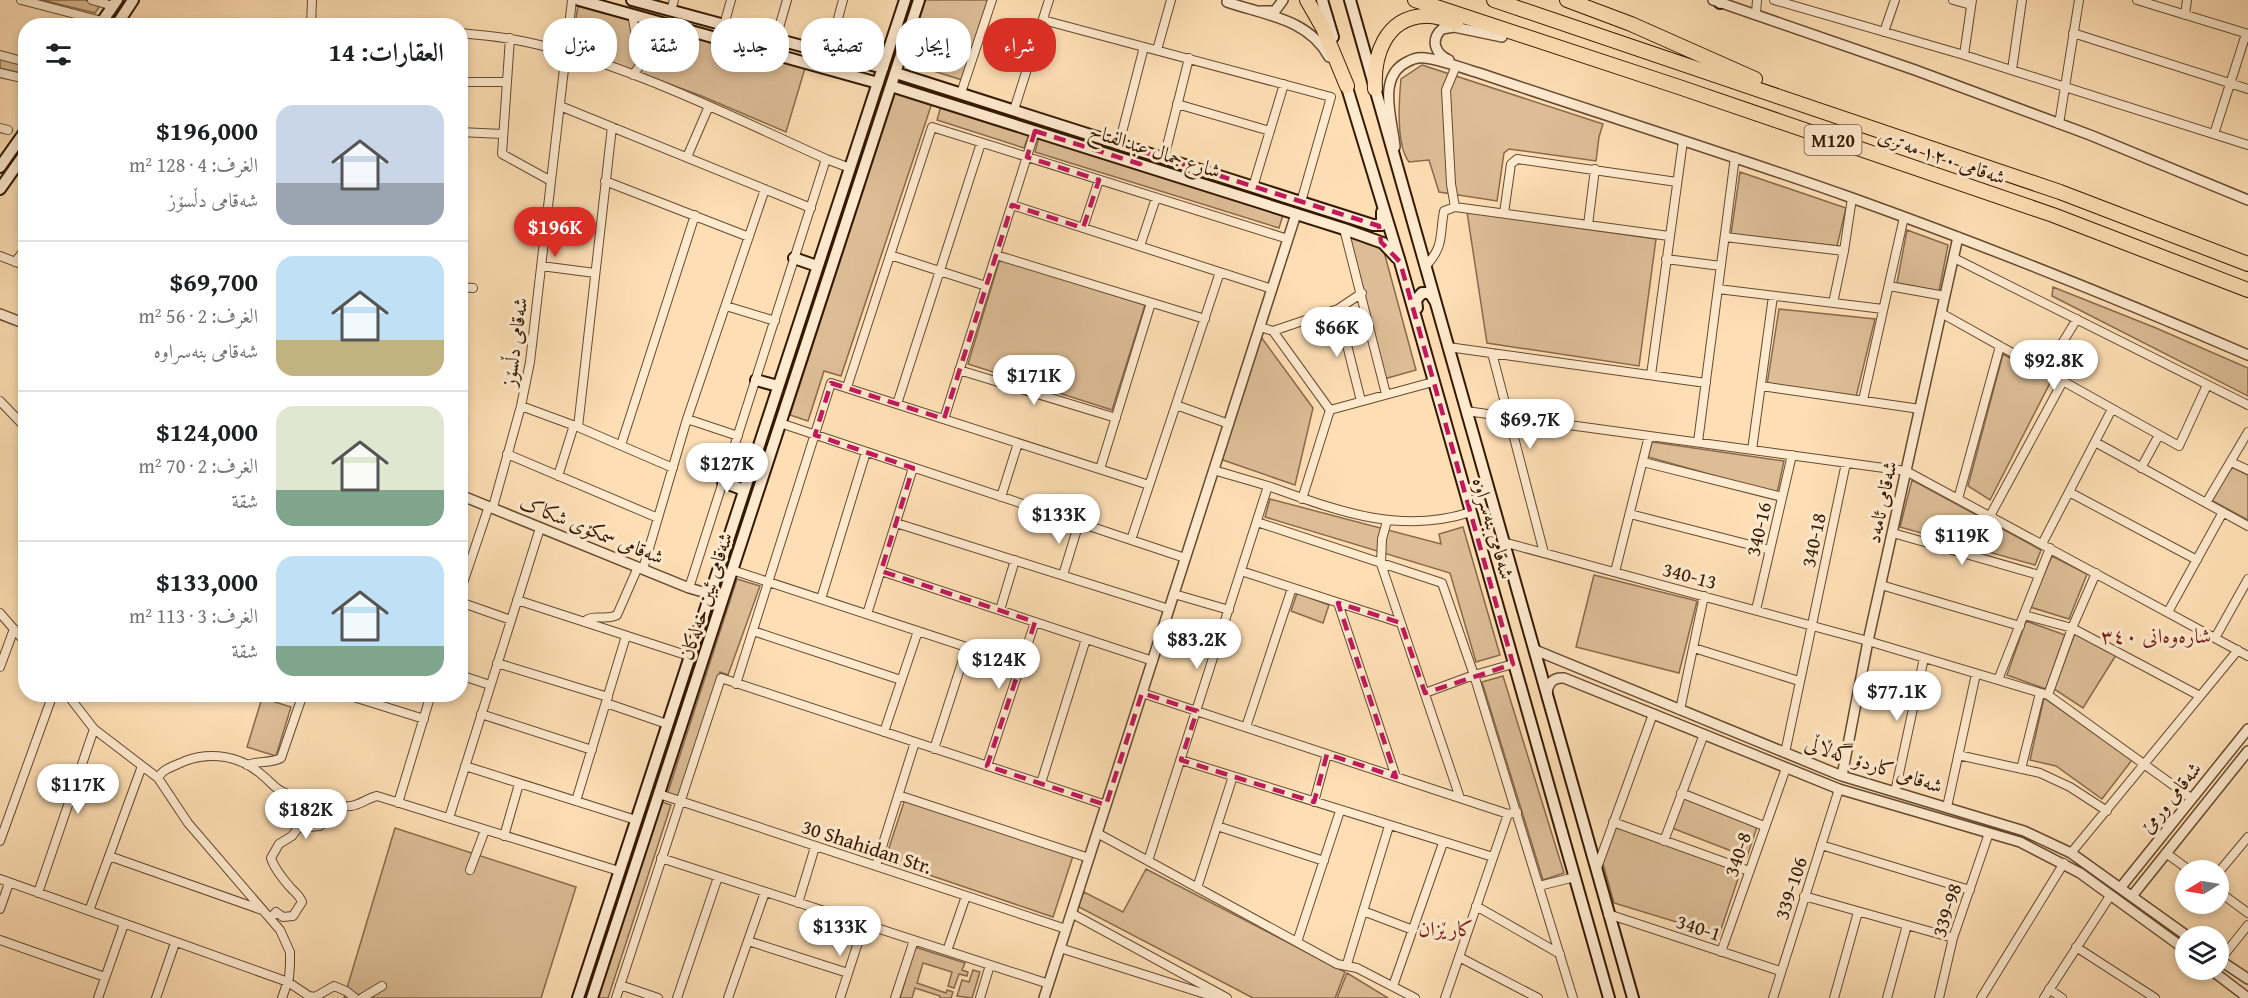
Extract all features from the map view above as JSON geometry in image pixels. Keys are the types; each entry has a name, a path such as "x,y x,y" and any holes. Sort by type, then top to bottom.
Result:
{"highway":[{"path":"1307,0 1323,28 1347,86"},
{"name":"شەقامی ١٢٠ مەتری","path":"1414,0 2074,223 2248,290"},
{"name":"شەقامی ١٢٠ مەتری","path":"1494,0 2061,192 2248,264"},
{"path":"1568,0 1631,24 1836,116"},
{"path":"1375,89 1376,60 1382,42 1392,30 1408,20 1432,16 1662,89 1712,101 1864,151"}],"main road":[{"path":"121,18 133,0"},
{"path":"579,0 878,83"},
{"path":"632,0 673,5 711,20"},
{"name":"شەقامی ئیبن خەلەکان","path":"884,65 905,0"},
{"name":"شەقامی ئیبن خەلەکان","path":"592,998 919,0"},
{"name":"شەقامی بنەسراوە","path":"1322,0 1400,262 1609,998"},
{"name":"شەقامی بنەسراوە","path":"1350,0 1633,998"},
{"path":"104,18 115,3"},
{"name":"شەقامی ئیبن خەلەکان","path":"578,998 882,72"},
{"name":"شارع جمال عبدالفتاح","path":"896,73 1379,226"},
{"name":"شارع جمال عبدالفتاح","path":"891,86 1344,229 1389,247 1400,262"},
{"path":"0,167 18,141"},
{"path":"1140,164 1144,152"},
{"path":"8,155 18,161"},
{"path":"0,189 18,163"},
{"path":"1377,241 1381,235 1379,226 1383,221 1382,200"},
{"path":"794,258 817,266"},
{"path":"1422,340 1416,300 1419,294 1425,292 1436,301"},
{"path":"793,339 806,344"},
{"path":"756,380 778,386"},
{"path":"723,482 744,489"},
{"path":"678,690 691,695"},
{"path":"672,708 680,708 686,712"},
{"path":"1565,842 1586,836"}],"street":[{"path":"21,0 83,18"},
{"path":"92,0 115,3"},
{"path":"311,18 312,0"},
{"name":"شەقامی دڵسۆز","path":"570,18 572,0"},
{"path":"726,18 730,0"},
{"path":"782,18 787,0"},
{"path":"838,18 843,0"},
{"path":"961,93 992,0"},
{"path":"1044,18 1049,0"},
{"path":"1157,50 1171,0"},
{"path":"1222,1 1270,12 1278,8 1283,0"},
{"path":"1756,14 1757,0"},
{"path":"1774,0 1964,55 2248,145"},
{"path":"1884,32 1895,0"},
{"path":"1953,0 1971,3 1964,55"},
{"path":"2012,70 2022,0"},
{"path":"2059,123 2079,0"},
{"path":"2137,0 2247,34 2214,134"},
{"path":"2185,15 2187,0"},
{"path":"1222,1 1294,24 1316,38 1329,56 1357,119"},
{"path":"1717,1 2059,123 2248,200"},
{"path":"632,15 641,64 633,75"},
{"path":"1056,23 1331,97 1301,202"},
{"path":"1479,73 1439,55 1434,41 1438,31 1446,27 1454,27 1502,37"},
{"path":"2073,33 2248,89"},
{"path":"468,34 510,38 543,46"},
{"path":"510,38 501,150 504,156 551,181"},
{"path":"1119,144 1144,47"},
{"path":"0,55 18,60"},
{"path":"1396,162 1389,94 1391,81 1395,71 1405,63 1424,57 1735,157 1852,198 2133,305 2248,356"},
{"path":"1164,158 1188,58"},
{"path":"1455,207 1451,184 1446,90 1456,66"},
{"path":"617,70 709,106 849,168"},
{"name":"شەقامی دڵسۆز","path":"468,569 491,507 507,454 521,406 530,362 563,72"},
{"path":"1014,110 1026,72"},
{"path":"0,73 18,77"},
{"path":"468,82 507,82"},
{"path":"1252,187 1284,84"},
{"path":"1177,104 1270,130"},
{"path":"560,106 811,208"},
{"path":"687,157 709,106"},
{"path":"558,476 576,426 612,126"},
{"path":"847,387 932,128 1288,239"},
{"path":"944,419 1035,131"},
{"path":"468,132 502,134"},
{"path":"1651,375 1683,141"},
{"path":"897,404 981,143"},
{"path":"1698,442 1735,157"},
{"path":"689,588 826,159"},
{"path":"1504,213 1511,164 1516,159 1677,182"},
{"path":"1588,225 1595,169"},
{"path":"1083,228 1099,180"},
{"path":"605,181 749,237"},
{"path":"584,622 591,618 610,618 617,615 641,568 687,419 765,189"},
{"path":"1140,246 1156,198"},
{"path":"1833,303 1852,198"},
{"path":"1012,205 1272,289"},
{"path":"1425,267 1437,254 1444,211 1455,207 1669,236"},
{"path":"1044,998 1296,214"},
{"path":"621,446 695,215"},
{"path":"1863,400 1904,217"},
{"path":"1344,229 1386,394"},
{"path":"1725,237 1844,251"},
{"name":"شەقامی ئامەد","path":"1842,776 1868,641 1958,237"},
{"path":"890,255 986,286"},
{"path":"996,255 1204,320"},
{"path":"0,256 18,263"},
{"path":"15,262 18,258"},
{"path":"1954,258 2248,405"},
{"path":"1666,259 1721,266"},
{"path":"541,266 595,273"},
{"path":"1131,540 1221,272"},
{"path":"1889,286 1945,296"},
{"path":"468,288 473,288"},
{"path":"1718,289 1883,309"},
{"path":"1260,327 1273,331 1338,309 1362,293"},
{"path":"1752,450 1773,296"},
{"path":"1100,469 1150,303"},
{"path":"726,306 775,321"},
{"path":"1338,309 1361,401"},
{"path":"1941,313 2179,446 2207,385"},
{"path":"0,314 18,321"},
{"path":"2045,371 2077,319"},
{"path":"1273,331 1330,410"},
{"path":"1958,499 2000,346"},
{"path":"1448,347 1706,383"},
{"path":"1492,353 1544,553"},
{"path":"960,370 1116,418"},
{"path":"1990,516 2063,381"},
{"path":"736,684 831,382 1149,485"},
{"path":"1330,410 1433,382"},
{"path":"1761,386 1920,409"},
{"path":"0,401 18,420"},
{"path":"1176,405 1229,424"},
{"path":"521,406 576,426 673,468"},
{"path":"2042,544 2112,409"},
{"path":"1302,499 1330,410"},
{"path":"1466,411 1906,471 2248,656"},
{"path":"687,419 738,436"},
{"path":"780,423 1185,558"},
{"path":"2205,503 2248,432"},
{"path":"2141,468 2159,435"},
{"path":"1615,572 1649,436"},
{"path":"1001,497 1018,442"},
{"path":"2095,442 2248,526"},
{"path":"821,599 866,452"},
{"path":"507,454 658,518"},
{"name":"340-16","path":"1756,610 1792,455"},
{"path":"1643,462 1782,497"},
{"path":"2231,462 2248,470"},
{"name":"340-18","path":"1785,753 1846,463"},
{"path":"867,614 914,468"},
{"path":"1214,470 1358,516 1388,521 1418,522 1451,518 1471,512"},
{"path":"1148,861 1268,486"},
{"path":"2068,492 2197,560"},
{"name":"شەقامی سمکۆی شکاک","path":"468,498 689,588 710,594"},
{"path":"2168,612 2223,512"},
{"path":"1630,514 1770,550"},
{"path":"1388,521 1382,539 1381,564 1460,798"},
{"path":"896,522 1169,609"},
{"path":"1257,522 1442,583 1474,675 1574,998"},
{"path":"1063,575 1079,523"},
{"path":"449,818 540,528"},
{"path":"1893,533 2039,575"},
{"name":"340-13","path":"1503,542 1868,641 2044,694 2192,798"},
{"path":"1998,680 2050,548"},
{"path":"1000,610 1015,560"},
{"path":"732,570 1021,665"},
{"path":"881,571 1152,661"},
{"path":"1241,571 1401,623"},
{"path":"2021,769 2044,694 2096,573"},
{"path":"2215,638 2248,579"},
{"path":"1881,585 2020,626"},
{"path":"1246,728 1292,588"},
{"path":"1174,594 1229,609"},
{"path":"1680,710 1704,596"},
{"path":"517,600 689,656"},
{"path":"1338,603 1396,777"},
{"path":"468,605 511,620"},
{"path":"0,613 18,634"},
{"path":"2024,615 2072,628 2200,696"},
{"path":"987,766 1035,622"},
{"path":"0,667 14,629"},
{"path":"753,631 901,680"},
{"path":"884,732 918,631"},
{"path":"576,801 626,636"},
{"path":"1041,783 1086,639"},
{"path":"934,748 967,647"},
{"path":"1694,648 1799,681"},
{"name":"شەقامی کاردۆ گەڵاڵی","path":"1535,650 1842,776 2024,831 2071,854 2121,887 2175,927"},
{"path":"2071,854 2238,650"},
{"path":"1895,792 1924,658"},
{"path":"497,663 607,700 667,724"},
{"path":"1425,693 1513,664"},
{"path":"1947,807 1976,674"},
{"path":"468,678 490,685"},
{"path":"616,998 721,678 1106,805"},
{"name":"شەقامی کاردۆ گەڵاڵی","path":"1546,694 1550,682 1564,678 1839,789 2019,842 2064,863 2175,941"},
{"path":"1142,693 1508,814 1517,812"},
{"path":"0,841 50,702"},
{"path":"73,702 94,729 158,778 188,823 283,936 290,952 288,982 282,998"},
{"path":"247,765 260,761 274,762 281,758 300,702"},
{"path":"370,702 424,719"},
{"path":"398,803 429,702"},
{"path":"481,714 592,750"},
{"path":"1596,870 1653,714"},
{"path":"38,893 94,729"},
{"name":"شەقامی ورمێ","path":"2121,887 2248,729"},
{"path":"1664,840 1704,734"},
{"path":"876,866 915,742"},
{"path":"1768,760 1773,748"},
{"name":"شەقامی ورمێ","path":"2132,896 2248,751"},
{"path":"1314,802 1327,754"},
{"path":"1958,755 2040,773 2057,779 2107,811"},
{"path":"158,778 165,770 195,757 226,756 260,773 274,788 284,793 351,806 377,796 619,872"},
{"path":"1181,760 1493,857"},
{"path":"88,911 142,766"},
{"path":"465,766 636,820"},
{"name":"340-8","path":"1721,952 1786,768"},
{"path":"1197,888 1233,776"},
{"path":"504,836 519,784"},
{"name":"339-106","path":"1773,998 1839,789"},
{"path":"1681,793 1764,826"},
{"name":"30 Shahidan Str.","path":"659,794 1066,929"},
{"path":"898,795 1089,858"},
{"path":"270,918 276,912 283,917 293,916 302,902 271,858 279,844 292,836 298,828 327,823 341,805"},
{"path":"1297,942 1340,811"},
{"path":"1445,998 1508,814"},
{"path":"1613,822 1749,871"},
{"path":"1217,826 1324,861"},
{"path":"1347,964 1389,826"},
{"path":"470,870 485,830"},
{"path":"1097,832 1337,964 1347,964 1415,998"},
{"name":"339-98","path":"1939,998 1953,938 1989,833"},
{"path":"2229,860 2248,837"},
{"path":"1393,986 1443,843"},
{"path":"1821,845 1970,890"},
{"path":"798,903 815,847"},
{"path":"2166,853 2175,860"},
{"path":"109,856 263,911"},
{"path":"661,858 1049,984"},
{"path":"1981,998 2064,863"},
{"path":"676,998 718,877"},
{"path":"1539,886 1575,877"},
{"path":"0,879 288,982 309,996 320,996 334,986 338,986 355,998"},
{"path":"0,909 9,883"},
{"path":"728,998 765,892"},
{"path":"947,951 966,896"},
{"path":"2044,998 2110,896"},
{"path":"1804,897 1953,938"},
{"path":"2229,899 2248,913"},
{"path":"1476,906 1560,954"},
{"path":"1363,911 1413,930"},
{"path":"1834,998 1858,912"},
{"path":"1071,913 1223,996"},
{"name":"340-1","path":"1608,914 1780,971"},
{"path":"98,998 124,924"},
{"path":"840,998 864,924"},
{"path":"1887,998 1906,925"},
{"path":"2229,947 2248,925"},
{"path":"0,940 105,977"},
{"path":"895,998 914,940"},
{"path":"748,941 848,973"},
{"path":"156,998 175,943"},
{"path":"2076,947 2155,998"},
{"path":"1060,948 1218,998 1223,996"},
{"path":"1459,957 1538,998"},
{"path":"980,998 990,965"},
{"path":"2229,966 2248,979"},
{"path":"2223,980 2244,997"},
{"path":"620,985 658,998"},
{"path":"362,998 382,986"},
{"path":"2049,989 2062,998"}],"highlighted area":[{"path":"1035,131 1140,164 1144,152 1379,226 1381,242 1400,262 1513,664 1425,693 1401,623 1338,603 1396,777 1327,754 1314,802 1181,760 1197,711 1142,693 1106,805 987,766 1035,622 881,571 913,468 815,435 831,383 944,419 1012,205 1083,228 1099,180 1027,157"}],"shaded area":[{"path":"42,0 84,0 101,4 95,13"},
{"path":"925,0 988,0 971,52 971,18 919,18"},
{"path":"578,6 629,20 629,69 617,64 617,18 576,18"},
{"path":"699,39 711,42 711,72 789,72 789,64 801,67 801,72 804,72 786,132 638,72 699,72"},
{"path":"0,56 18,60 18,72 0,68"},
{"path":"1422,65 1603,124 1596,161 1509,149 1504,153 1497,201 1439,192 1429,160 1409,162 1400,134 1401,79"},
{"path":"937,72 965,72 962,80"},
{"path":"895,93 932,103 841,376 824,371 808,421 790,415"},
{"path":"941,106 1029,134 1024,148 937,120"},
{"path":"1039,137 1283,215 1279,228 1035,152"},
{"path":"1740,172 1846,208 1837,246 1731,234"},
{"path":"1467,212 1656,239 1639,366 1487,343"},
{"path":"1907,230 1948,245 1939,291 1897,283"},
{"path":"1349,234 1383,248 1416,370 1384,379"},
{"path":"1000,259 1145,305 1112,410 968,364"},
{"path":"2053,287 2248,368 2248,396 2052,296"},
{"path":"1779,309 1875,319 1856,397 1767,385"},
{"path":"1261,337 1313,408 1295,485 1220,459"},
{"path":"2003,354 2051,381 1990,500 1968,486"},
{"path":"1652,442 1784,461 1777,493 1648,457"},
{"path":"2232,467 2248,475 2248,520 2211,500"},
{"path":"1912,480 2041,550 2035,565 1900,527"},
{"path":"1270,499 1441,544 1439,534 1463,527 1500,655 1476,662 1450,573 1265,517"},
{"path":"2052,556 2087,574 2069,619 2030,607"},
{"path":"1594,575 1697,601 1679,673 1576,647"},
{"path":"737,579 760,586 728,675 720,672 678,799 667,795"},
{"path":"1297,593 1329,605 1323,623 1291,611"},
{"path":"2026,621 2065,635 2046,689 2007,675"},
{"path":"2075,633 2116,655 2083,708 2054,689"},
{"path":"1503,676 1564,873 1543,880 1482,682"},
{"path":"2044,698 2132,760 2102,799 2056,766 2030,760"},
{"path":"261,702 275,702 291,707 276,756 247,747"},
{"path":"1685,790 1759,821 1747,857 1672,828"},
{"path":"905,799 1073,856 1053,917 885,860"},
{"path":"659,801 671,805 608,998 595,998"},
{"path":"1616,821 1742,867 1719,935 1614,903 1602,860"},
{"path":"395,828 576,887 541,998 344,998"},
{"path":"1146,869 1345,972 1335,998 1253,998 1077,906 1084,892 1123,912"},
{"path":"915,947 965,963 962,970 968,972 967,976 959,974 954,988 948,986 952,972 923,963 917,983 946,993 947,990 953,992 951,998 940,998 940,996 915,988 912,998 900,998"},
{"path":"973,970 980,972 972,998 957,996 962,980 969,982"},
{"path":"1347,973 1388,998 1337,998"}],"district":[{"name":"شارەوەانی ٣٤٠","path":"2156,635"},
{"name":"کارێزان","path":"1446,928"}]}
